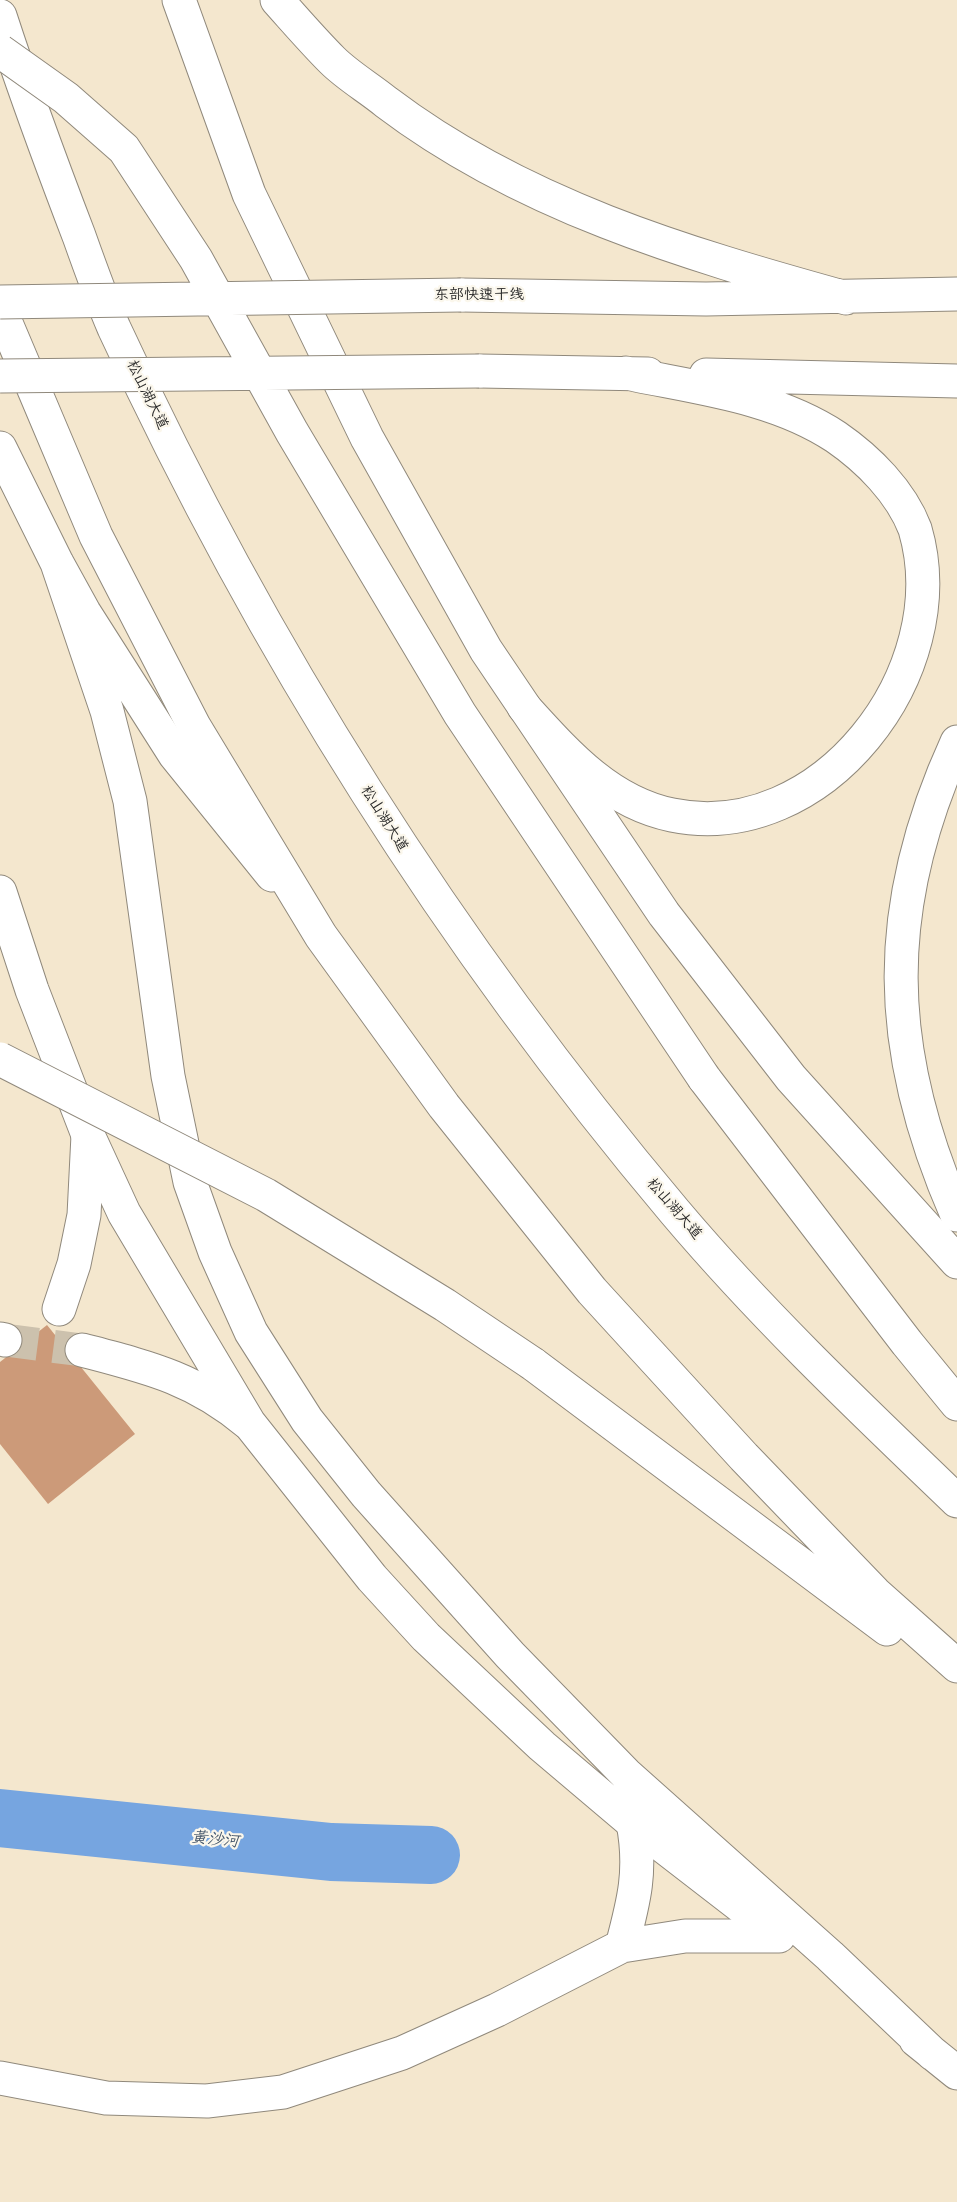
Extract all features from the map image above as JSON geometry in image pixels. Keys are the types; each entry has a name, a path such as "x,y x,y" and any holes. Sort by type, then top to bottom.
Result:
{"main road":[{"path":"179,0 249,194 367,438 486,650 664,914 784,1069 847,1143 957,1262"},
{"path":"277,0 334,61 403,114 481,164 542,196 703,258 846,298"},
{"name":"松山湖大道","path":"0,16 35,123 118,335 194,490 298,682 414,867 538,1042 677,1214 823,1373 957,1501"},
{"path":"0,51 66,98 124,149 196,259 292,432 460,714 704,1078 907,1343 957,1404"},
{"name":"东部快速干线","path":"0,302 461,294 846,298 957,294"},
{"path":"0,309 91,525 112,567 194,726 321,936"},
{"path":"0,376 479,371 957,381"},
{"path":"524,707 572,760 599,781 633,801 670,815 708,820 751,816 794,800 833,772 868,739 894,702 916,659 925,616 924,571 915,529 895,492 866,462 836,438 804,418 769,404 626,373"},
{"path":"0,448 57,563 176,755 321,936 444,1106 592,1292 744,1457 875,1593 957,1666"},
{"path":"57,563 107,711 130,801 168,1076 190,1182 215,1252 251,1332 307,1420 366,1494 510,1655 626,1774 830,1956 945,2063"},
{"path":"957,742 939,781 918,849 901,929 900,1003 911,1080 932,1159 957,1215"},
{"path":"0,892 32,990 88,1135 124,1213 249,1423 336,1535 426,1637 542,1746 633,1823 945,2063"},
{"path":"0,1059 266,1195 445,1305 534,1364 957,1681"},
{"path":"58,1309 74,1264 84,1215 88,1135"},
{"path":"82,1350 178,1377 221,1400 249,1423"},
{"path":"622,1946 636,1894 637,1846 633,1823"},
{"path":"0,2078 106,2098 207,2101 283,2092 402,2053 497,2010 622,1946 684,1936 779,1936"}],"building":[{"path":"47,1325 135,1434 48,1504 0,1444 0,1362"}],"waterway":[{"name":"黄沙河","path":"0,1818 331,1852 431,1855"}],"tunnel":[{"path":"5,1340 82,1350"}]}
